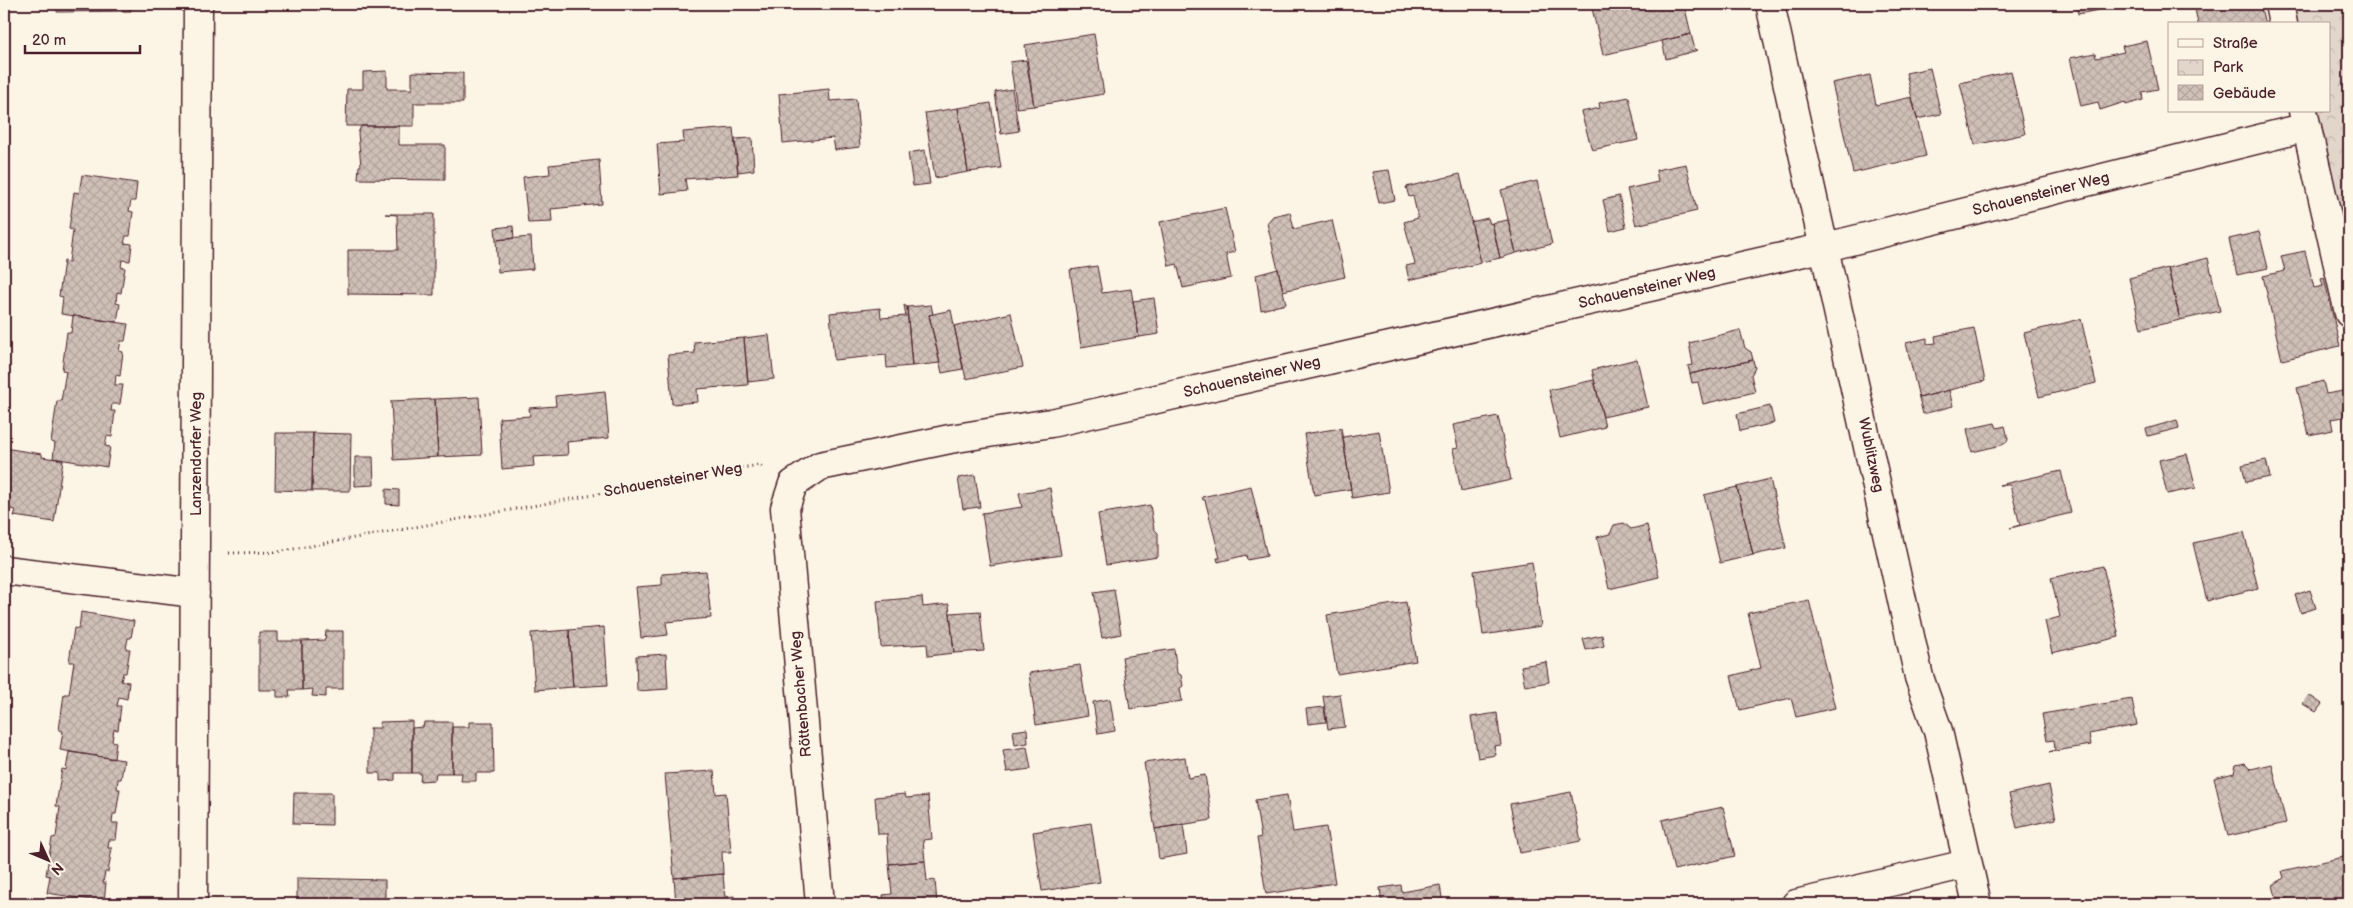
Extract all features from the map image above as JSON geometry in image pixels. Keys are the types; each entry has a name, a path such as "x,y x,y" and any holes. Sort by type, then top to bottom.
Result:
{"street":[{"name":"Lanzendorfer Weg","path":"193,904 198,4"},
{"name":"Wublitzweg","path":"1770,4 1826,247 1919,677 1938,731 1977,904"},
{"path":"2279,4 2284,22"},
{"name":"Schauensteiner Weg","path":"793,484 820,466 950,439 1051,423 1826,247 2305,119"},
{"path":"2305,119 2349,313"},
{"name":"Röttenbacher Weg","path":"793,484 785,508 820,904"},
{"path":"4,570 195,593"},
{"path":"1796,904 1967,864"}],"path":[{"name":"Schauensteiner Weg","path":"195,554 277,552 759,465 793,484"}],"green space":[{"path":"2293,4 2349,4 2349,249 2318,112 2330,112 2330,22 2297,22"}],"building":[{"path":"57,4 131,4 131,11 57,12"},
{"path":"1591,4 1684,4 1691,34 1603,55"},
{"path":"2076,4 2129,4 2078,14"},
{"path":"2194,4 2260,4 2264,22 2198,22"},
{"path":"1094,34 1104,94 1034,106 1025,45"},
{"path":"1691,34 1695,50 1698,50 1666,59 1662,41"},
{"path":"2147,41 2158,89 2142,92 2143,100 2126,105 2125,102 2100,110 2098,102 2081,106 2070,58 2095,53 2096,58 2124,52 2122,46"},
{"path":"1026,60 1034,106 1017,108 1010,62"},
{"path":"1930,68 1941,114 1917,119 1906,73"},
{"path":"387,71 387,89 412,89 412,72 463,73 463,103 414,103 414,126 346,126 347,89 363,89 363,72"},
{"path":"2011,71 2025,134 1975,145 1960,83"},
{"path":"1870,75 1876,105 1912,97 1926,156 1853,173 1832,83"},
{"path":"829,89 830,101 856,99 860,147 835,150 833,138 783,143 779,94"},
{"path":"1012,89 1019,131 1001,134 995,92"},
{"path":"1629,97 1638,140 1592,150 1581,112 1600,108 1599,103"},
{"path":"991,103 1001,168 968,172 958,108"},
{"path":"958,108 968,172 935,178 925,113"},
{"path":"361,126 399,126 399,145 445,145 445,180 358,179 359,166 361,166 358,133"},
{"path":"733,128 738,175 685,179 687,191 661,194 657,144 684,142 683,132"},
{"path":"752,138 754,170 738,172 735,139"},
{"path":"925,150 930,184 913,186 908,153"},
{"path":"599,160 602,204 551,209 552,222 528,223 523,177 550,174 549,165"},
{"path":"1686,164 1697,211 1636,225 1627,189 1658,182 1656,170"},
{"path":"1389,170 1395,200 1379,203 1372,172"},
{"path":"1460,174 1481,263 1409,280 1406,266 1415,264 1404,222 1418,218 1413,196 1409,197 1406,187"},
{"path":"82,175 137,183 135,201 131,201 129,211 133,212 130,236 126,236 124,243 132,244 130,261 122,260 121,267 125,268 121,293 117,292 116,303 120,304 117,322 61,314 63,297 59,296 64,261 69,262 73,230 69,229 74,192 79,193"},
{"path":"1537,181 1552,244 1516,253 1501,190"},
{"path":"1619,196 1626,227 1610,231 1603,200"},
{"path":"1225,208 1235,252 1226,254 1231,278 1183,288 1177,264 1169,266 1160,222"},
{"path":"1290,212 1294,229 1332,220 1345,277 1283,291 1267,223 1273,216"},
{"path":"385,214 434,214 434,295 348,294 348,250 398,250 397,215"},
{"path":"1488,218 1490,224 1492,223 1500,258 1481,262 1471,222"},
{"path":"1508,220 1516,253 1500,258 1492,223"},
{"path":"513,226 514,238 496,240 495,228"},
{"path":"2259,232 2268,268 2237,275 2229,239"},
{"path":"531,237 533,269 498,272 496,240"},
{"path":"2305,251 2314,288 2323,286 2321,279 2324,278 2340,346 2282,360 2263,276 2285,271 2281,256"},
{"path":"2208,258 2220,311 2180,320 2168,268"},
{"path":"1097,266 1102,293 1131,289 1139,337 1081,347 1070,270"},
{"path":"2168,268 2180,320 2141,329 2129,278"},
{"path":"1278,269 1286,304 1261,310 1256,275"},
{"path":"1154,298 1159,334 1139,337 1133,301"},
{"path":"904,305 907,307 912,366 887,368 886,355 834,360 830,313 880,308 881,318 906,316"},
{"path":"931,305 933,314 929,315 940,363 912,366 907,307"},
{"path":"951,310 963,369 942,373 929,315"},
{"path":"1011,313 1023,367 966,379 954,326"},
{"path":"73,316 128,324 125,341 121,341 119,351 123,352 120,376 116,375 115,385 123,385 120,404 112,404 111,411 115,411 112,437 107,436 105,446 110,447 107,467 53,458 55,443 51,442 57,401 61,401 66,371 62,370 67,332 71,333"},
{"path":"2081,319 2096,383 2039,397 2024,333"},
{"path":"1974,328 1985,381 1919,398 1906,343 1927,338 1927,344 1936,343 1935,336"},
{"path":"1740,330 1745,348 1751,352 1753,360 1690,374 1688,366 1693,365 1689,343"},
{"path":"769,335 774,379 748,382 744,338"},
{"path":"744,338 748,385 697,389 698,402 672,404 668,355 695,353 694,342"},
{"path":"1637,359 1648,407 1603,417 1592,370"},
{"path":"1753,360 1755,368 1751,375 1755,392 1703,404 1698,382 1692,383 1690,374"},
{"path":"1594,380 1605,427 1560,438 1549,390"},
{"path":"2323,381 2326,394 2349,390 2349,416 2331,419 2333,430 2309,435 2297,388"},
{"path":"1949,390 1953,406 1923,414 1919,398"},
{"path":"605,391 609,438 567,442 568,455 533,457 534,466 502,469 499,418 530,416 529,408 556,406 555,396"},
{"path":"479,397 482,455 438,457 435,399"},
{"path":"435,399 438,457 394,460 391,401"},
{"path":"1770,406 1774,423 1740,431 1737,414"},
{"path":"1498,416 1511,480 1461,491 1453,449 1458,448 1453,425"},
{"path":"2177,420 2179,428 2148,436 2146,429"},
{"path":"1995,423 1997,428 2005,426 2007,442 2002,445 1972,452 1967,429"},
{"path":"1341,428 1351,489 1314,495 1304,434"},
{"path":"1379,431 1389,492 1352,498 1343,437"},
{"path":"276,433 313,433 312,491 275,490"},
{"path":"313,433 351,434 350,491 312,491"},
{"path":"4,448 42,454 42,457 63,460 54,522 14,516 16,510 4,508"},
{"path":"2187,454 2196,488 2167,494 2159,460"},
{"path":"355,457 373,457 374,485 355,486"},
{"path":"2266,460 2270,477 2246,482 2242,465"},
{"path":"2061,471 2071,513 2010,528 2020,525 2010,485 1999,485"},
{"path":"975,475 980,507 963,509 958,478"},
{"path":"1770,479 1786,548 1753,555 1737,487"},
{"path":"1251,486 1267,556 1247,560 1246,555 1218,562 1217,558 1220,558 1205,500 1202,497"},
{"path":"1737,487 1753,555 1720,563 1704,495"},
{"path":"1050,488 1061,555 990,566 982,513 1022,507 1019,493"},
{"path":"386,489 399,490 399,505 386,504"},
{"path":"1150,505 1154,529 1158,533 1158,557 1106,565 1098,514"},
{"path":"1624,523 1631,529 1647,525 1659,577 1609,589 1597,537 1610,534 1614,525"},
{"path":"2244,532 2258,588 2207,601 2193,543"},
{"path":"1532,562 1541,626 1483,635 1474,571"},
{"path":"2103,566 2119,637 2052,653 2045,621 2060,617 2051,578"},
{"path":"706,571 711,618 666,622 668,635 641,638 636,587 662,585 662,574"},
{"path":"1114,589 1121,634 1102,638 1094,592"},
{"path":"2310,590 2316,608 2301,613 2295,595"},
{"path":"922,597 923,607 949,604 954,653 928,656 927,644 881,647 877,601"},
{"path":"1809,600 1835,708 1796,717 1791,698 1740,710 1731,676 1761,668 1748,613"},
{"path":"1406,602 1416,661 1337,674 1327,615"},
{"path":"980,611 984,651 954,653 950,613"},
{"path":"81,612 134,621 131,638 128,638 126,649 130,649 126,673 123,673 121,681 129,682 127,699 119,697 117,706 121,706 118,730 114,729 112,741 116,742 114,759 60,750 63,731 59,730 64,694 69,694 74,662 69,662 74,628 79,629"},
{"path":"604,627 608,685 573,687 569,630"},
{"path":"569,630 573,687 535,690 531,633"},
{"path":"326,631 343,631 343,689 326,689 326,697 312,696 313,689 302,690 302,641 325,640"},
{"path":"259,632 278,632 278,641 302,641 302,690 289,690 290,697 277,697 277,690 259,690"},
{"path":"1602,635 1604,646 1586,650 1583,639"},
{"path":"1174,649 1177,673 1181,675 1183,686 1180,688 1182,701 1130,709 1122,657"},
{"path":"666,654 668,689 637,691 636,656"},
{"path":"1546,662 1549,682 1525,686 1521,666"},
{"path":"1080,665 1088,716 1036,725 1029,673"},
{"path":"1340,694 1345,727 1328,729 1323,696"},
{"path":"2309,695 2322,704 2316,712 2303,704"},
{"path":"1110,699 1115,731 1098,734 1093,702"},
{"path":"2132,699 2137,725 2089,734 2091,745 2049,752 2055,750 2054,740 2047,741 2042,714"},
{"path":"1324,707 1326,722 1308,724 1306,709"},
{"path":"1497,713 1501,745 1494,746 1496,755 1478,758 1471,717"},
{"path":"412,721 412,773 395,773 395,780 380,781 380,773 370,773 370,728 380,728 380,722"},
{"path":"424,722 452,722 452,773 436,773 435,780 420,781 421,773 412,773 412,728 423,727"},
{"path":"469,722 493,722 494,773 476,773 476,781 461,781 462,773 452,773 452,727 469,727"},
{"path":"1027,729 1028,743 1015,745 1013,731"},
{"path":"1027,747 1031,769 1007,772 1003,750"},
{"path":"69,752 124,760 121,779 118,779 117,789 120,789 116,814 113,814 112,823 118,823 116,840 109,840 108,848 112,848 108,872 105,872 103,883 106,883 104,902 47,893 50,876 46,875 52,838 56,837 60,807 56,806 62,769 66,770"},
{"path":"1185,757 1188,778 1205,775 1212,820 1155,829 1144,763"},
{"path":"2245,763 2251,769 2272,764 2286,823 2228,836 2214,778 2234,773 2236,765"},
{"path":"714,771 716,794 726,793 731,852 722,852 723,874 674,878 665,774"},
{"path":"2049,785 2056,819 2017,828 2009,794"},
{"path":"1571,792 1581,841 1520,853 1510,804"},
{"path":"294,793 332,793 332,825 293,824"},
{"path":"905,794 906,798 928,796 932,839 923,840 925,861 889,864 887,834 878,834 875,797"},
{"path":"1287,795 1293,832 1326,827 1335,883 1266,894 1257,838 1261,837 1255,800"},
{"path":"1723,807 1735,856 1674,870 1662,820"},
{"path":"1091,823 1100,882 1042,891 1033,832"},
{"path":"1183,824 1187,854 1159,859 1155,829"},
{"path":"2348,856 2349,904 2290,904 2288,899 2276,897 2273,885 2284,878 2282,871"},
{"path":"925,861 927,881 935,880 937,904 884,904 883,895 892,894 889,864"},
{"path":"723,874 725,897 734,896 735,904 676,904 674,878"},
{"path":"297,878 385,880 385,904 297,904"},
{"path":"1401,885 1402,892 1440,885 1443,904 1382,904 1380,888"}]}
